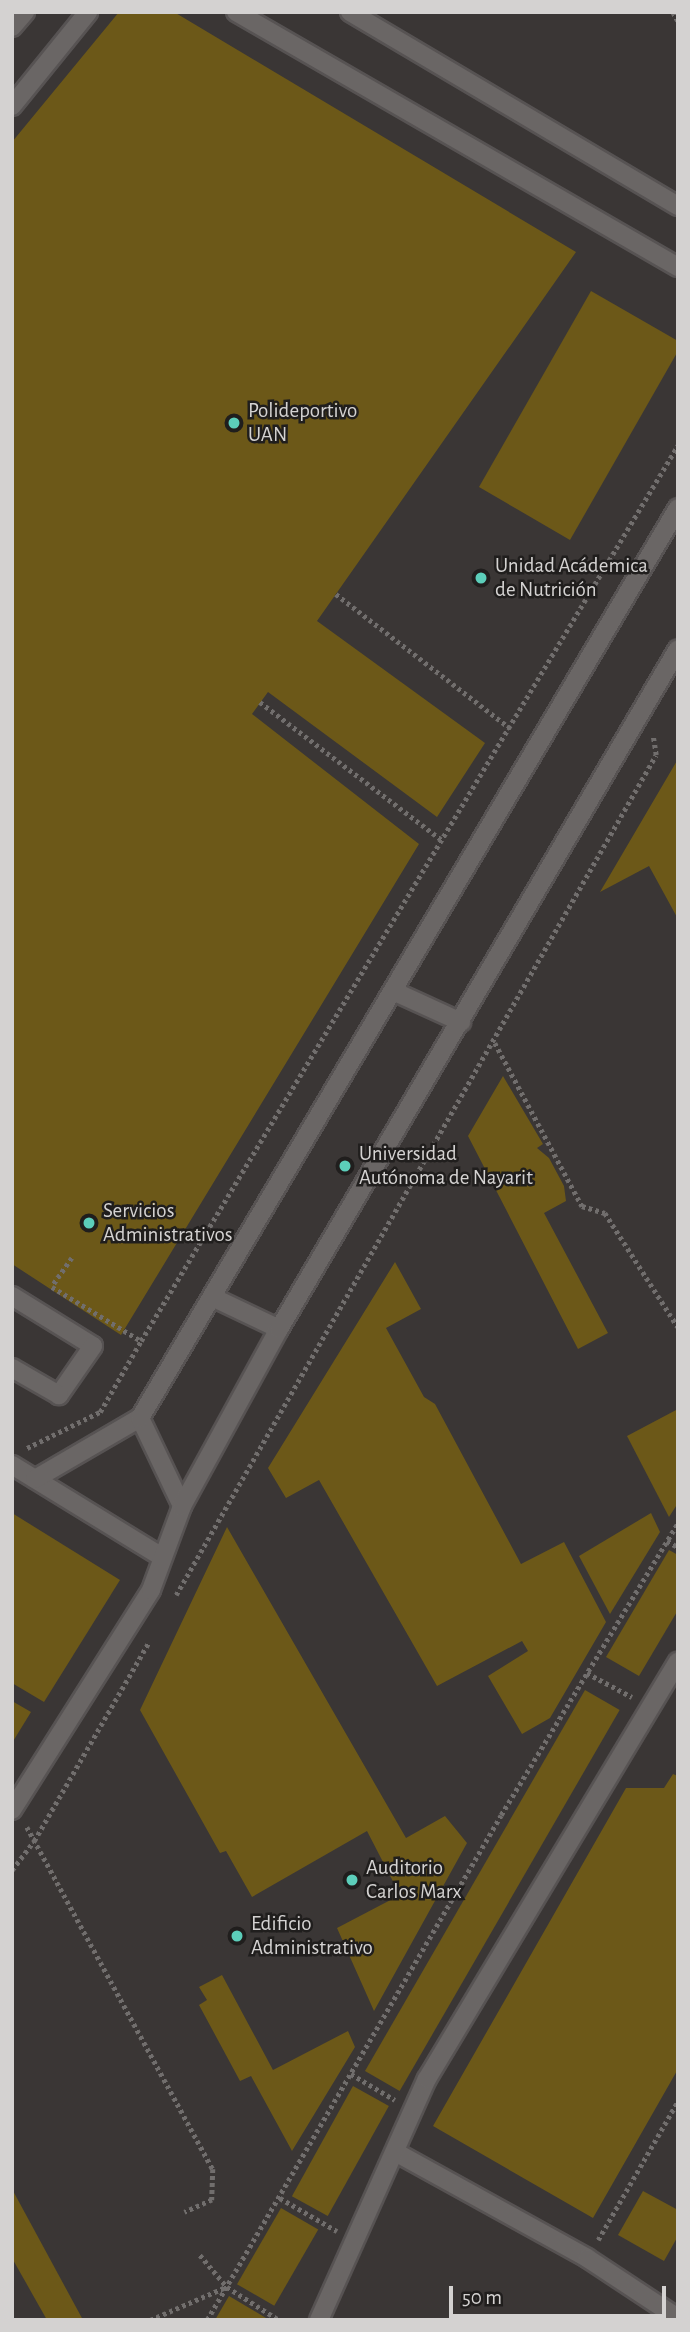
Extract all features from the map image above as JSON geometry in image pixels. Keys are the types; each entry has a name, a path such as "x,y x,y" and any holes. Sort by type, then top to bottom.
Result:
{"street":[{"path":"12,27 24,12"},
{"path":"12,106 88,12"},
{"path":"236,12 678,267"},
{"path":"350,12 678,206"},
{"path":"35,1479 140,1418 678,508"},
{"path":"14,1807 151,1590 182,1506 279,1329 678,649"},
{"path":"393,991 461,1022"},
{"path":"12,1296 93,1346 59,1395 12,1368"},
{"path":"212,1297 279,1329"},
{"path":"140,1418 182,1506"},
{"path":"12,1465 162,1557"},
{"path":"319,2320 397,2153 427,2079 678,1662"},
{"path":"397,2153 587,2258 678,2318"}],"path":[{"path":"673,12 678,21"},
{"path":"25,1449 100,1412 678,445"},
{"path":"336,594 510,727"},
{"path":"260,702 442,840"},
{"path":"173,1599 656,755 652,730"},
{"path":"494,1042 582,1206 605,1213 678,1327"},
{"path":"72,1258 52,1287 141,1341"},
{"path":"207,2320 678,1523"},
{"path":"667,1541 678,1547"},
{"path":"12,1870 34,1841 153,1636"},
{"path":"14,1807 213,2169 212,2200 185,2212"},
{"path":"351,2074 415,2112"},
{"path":"587,2258 678,2101"},
{"path":"280,2198 356,2242"},
{"path":"200,2255 227,2287 279,2320"},
{"path":"150,2320 227,2287"}],"shaded area":[{"name":"Polideportivo UAN","path":"119,12 174,12 576,252 317,621 485,743 437,817 268,692 252,714 419,844 121,1335 12,1264 12,142"},
{"path":"591,291 678,341 678,351 570,540 479,487"},
{"path":"678,759 678,919 649,866 600,892"},
{"path":"503,1076 543,1144 537,1148 549,1158 564,1186 566,1201 544,1213 608,1333 578,1349 468,1136"},
{"path":"395,1262 421,1309 386,1328 424,1397 435,1404 521,1564 564,1542 606,1622 550,1718 522,1734 488,1676 528,1651 522,1641 437,1686 319,1480 286,1498 268,1468"},
{"path":"678,1409 678,1503 669,1517 627,1436"},
{"path":"12,1513 120,1580 44,1702 12,1683"},
{"path":"651,1513 660,1532 610,1614 579,1556"},
{"path":"227,1527 406,1838 445,1816 467,1843 374,2011 337,1928 400,1895 367,1831 252,1897 226,1851 220,1853 140,1710"},
{"path":"669,1550 678,1555 678,1610 639,1676 606,1657"},
{"path":"585,1690 620,1710 400,2091 365,2071"},
{"path":"12,1701 31,1712 12,1743"},
{"path":"673,1774 678,1776 678,2069 593,2218 433,2126 626,1788 664,1788"},
{"path":"222,1975 273,2070 348,2031 355,2047 292,2151 251,2076 240,2081 199,2005 207,2000 199,1987"},
{"path":"353,2086 389,2106 328,2216 292,2196"},
{"path":"12,2189 83,2320 47,2320 12,2258"},
{"path":"643,2191 678,2210 678,2236 664,2261 618,2235"},
{"path":"281,2208 318,2230 274,2306 237,2284"},
{"path":"229,2296 266,2318 265,2320 215,2320"}],"place":[{"name":"Polideportivo UAN","path":"234,423"},
{"name":"Unidad Acádemica de Nutrición","path":"481,578"},
{"name":"Universidad Autónoma de Nayarit","path":"345,1166"},
{"name":"Servicios Administrativos","path":"89,1223"},
{"name":"Auditorio Carlos Marx","path":"352,1880"},
{"name":"Edificio Administrativo","path":"237,1936"}]}
